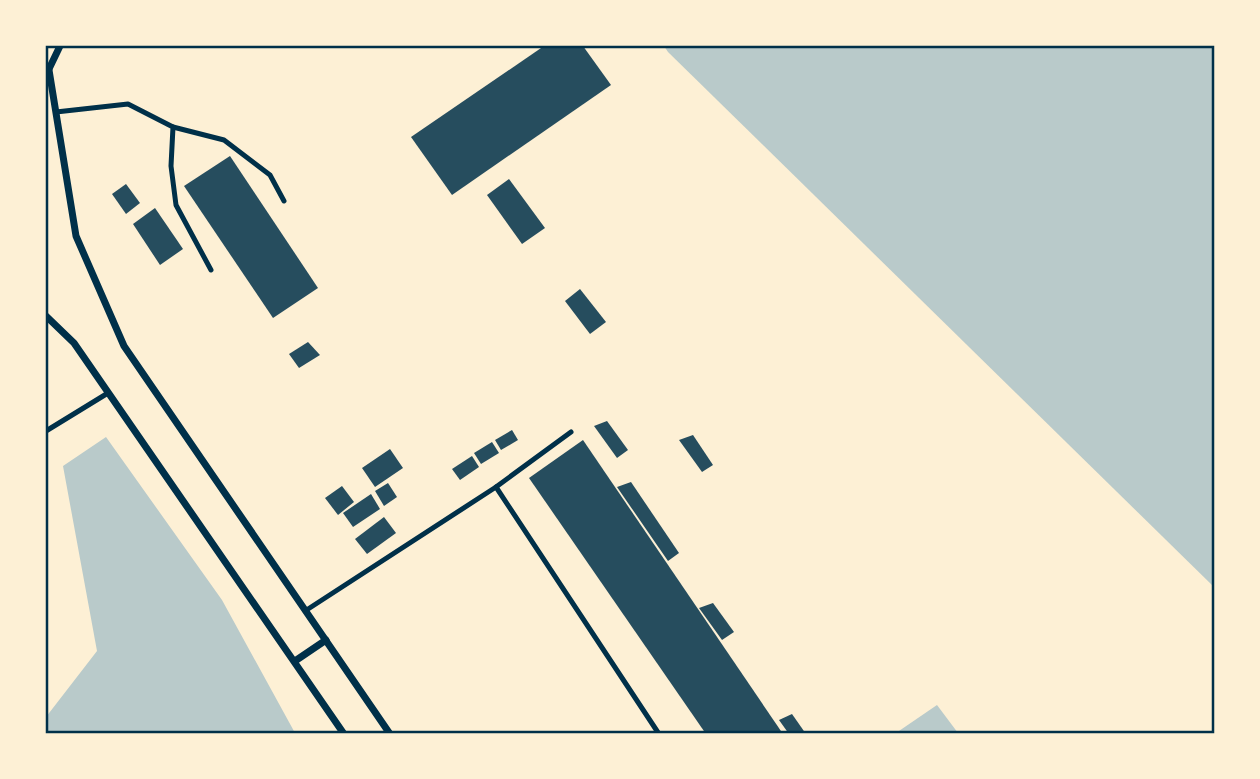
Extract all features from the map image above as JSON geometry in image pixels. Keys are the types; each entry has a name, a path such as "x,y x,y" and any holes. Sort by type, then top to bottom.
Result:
{"street":[{"path":"60,46 47,72 76,236 124,346 390,733"},
{"path":"46,316 74,343 344,733"},
{"path":"295,661 326,640"}],"lane":[{"path":"56,112 128,104 173,127 224,140 270,175 284,201"},
{"path":"173,127 171,166 176,205 211,270"},
{"path":"46,431 108,393"},
{"path":"305,611 496,487 571,432"},
{"path":"496,487 659,733"}],"shaded area":[{"path":"664,46 1214,46 1214,587 668,52"},
{"path":"106,437 222,600 295,733 46,733 46,717 97,651 63,466"},
{"path":"937,705 958,733 896,733"}],"building":[{"path":"544,46 583,46 611,85 452,195 411,137"},
{"path":"230,156 318,288 273,318 184,186"},
{"path":"509,179 545,228 522,244 487,195"},
{"path":"126,184 140,203 126,214 112,194"},
{"path":"155,208 183,249 160,265 133,224"},
{"path":"580,289 606,322 590,334 565,301"},
{"path":"308,342 320,355 299,368 289,354"},
{"path":"607,421 628,450 617,458 594,426"},
{"path":"512,430 518,440 501,450 495,440"},
{"path":"693,435 713,465 702,472 679,440"},
{"path":"583,440 783,734 706,734 529,478"},
{"path":"492,442 499,453 481,464 474,453"},
{"path":"390,449 403,468 375,487 362,468"},
{"path":"472,456 479,467 460,480 452,469"},
{"path":"631,482 679,553 668,561 617,487"},
{"path":"388,483 397,497 384,506 375,491"},
{"path":"342,486 354,502 338,515 325,498"},
{"path":"371,494 380,509 353,527 343,513"},
{"path":"384,517 396,533 367,554 355,539"},
{"path":"713,603 734,632 722,640 699,608"},
{"path":"792,714 806,734 789,734 779,720"}]}
